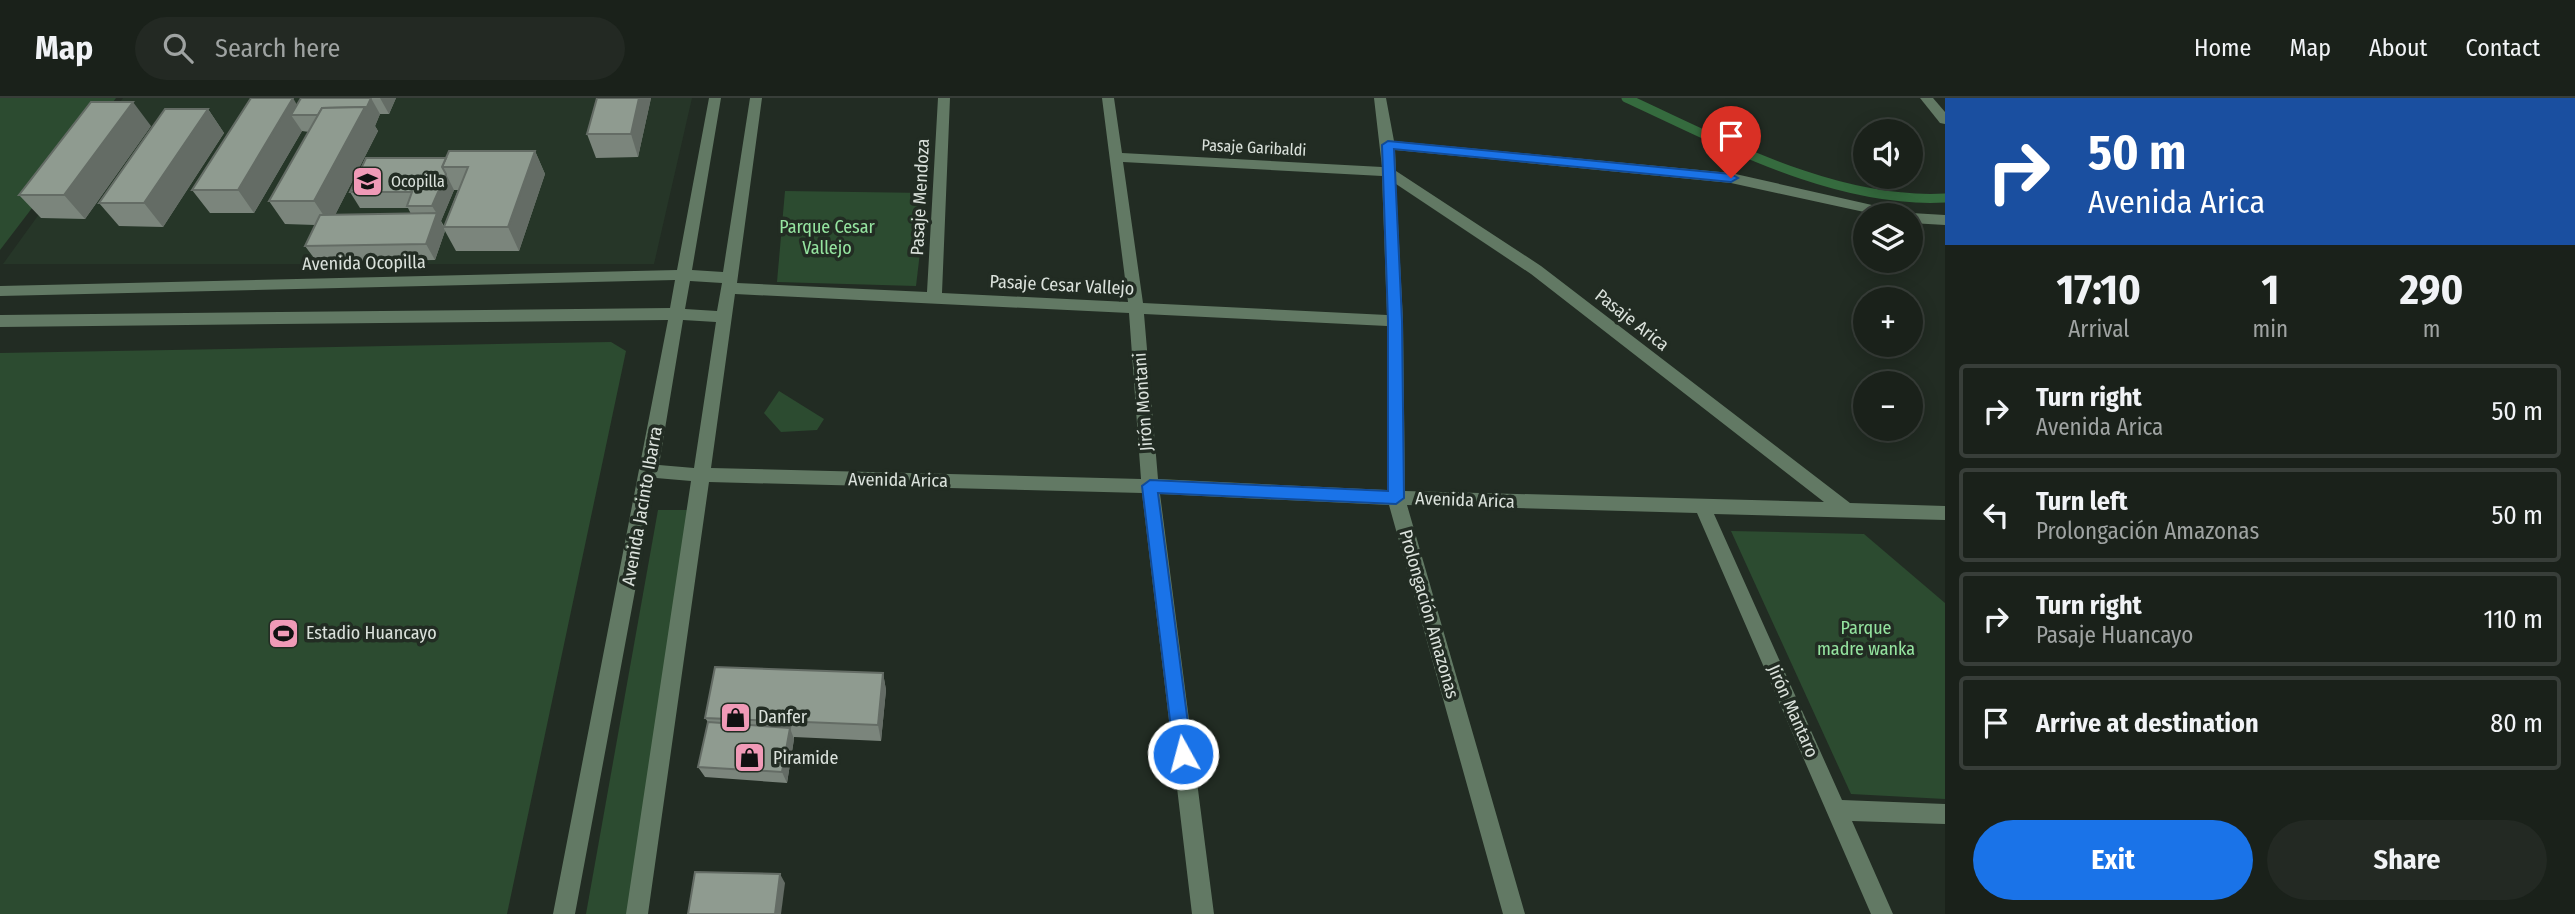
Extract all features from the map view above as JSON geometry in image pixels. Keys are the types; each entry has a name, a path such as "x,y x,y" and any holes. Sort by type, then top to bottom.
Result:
{"street":[{"name":"Avenida Jacinto Ibarra","path":"564,914 649,471 715,98"},
{"path":"637,914 756,98"},
{"name":"Pasaje Mendoza","path":"934,298 944,98"},
{"name":"Jirón Montani","path":"1108,98 1136,307 1150,486 1203,914"},
{"name":"Prolongación Amazonas","path":"1380,98 1388,145 1395,321 1396,498 1514,914"},
{"path":"1926,98 1945,120"},
{"path":"1388,145 1731,178 1853,205"},
{"name":"Pasaje Garibaldi","path":"1117,157 1388,172"},
{"name":"Pasaje Arica","path":"1388,172 1536,270 1844,509"},
{"path":"1923,219 1945,220"},
{"name":"Avenida Ocopilla","path":"0,291 682,275 728,283"},
{"name":"Pasaje Cesar Vallejo","path":"728,283 934,298 1395,321"},
{"path":"0,321 675,314 723,317"},
{"name":"Avenida Arica","path":"649,471 700,475 1150,486 1396,498 1703,508 1945,513"},
{"name":"Jirón Mantaro","path":"1703,508 1882,914"},
{"path":"1836,810 1945,814"}],"shaded area":[{"name":"Ocopilla","path":"123,98 692,98 654,264 3,264"}],"green space":[{"path":"0,98 116,98 0,250"},
{"name":"Parque Cesar Vallejo","path":"785,191 927,193 916,286 777,282"},
{"name":"Estadio Huancayo","path":"611,342 626,351 507,914 0,914 0,353"},
{"path":"779,391 824,419 817,430 781,432 764,413"},
{"path":"658,510 691,510 628,914 586,914"},
{"name":"Parque madre wanka","path":"1731,531 1864,534 1945,603 1945,799 1851,794"}],"building":[{"path":"251,98 293,98 238,190 192,190"},
{"path":"301,98 371,98 366,109 322,108 318,115 291,115"},
{"path":"597,98 639,98 631,134 587,134"},
{"path":"91,102 133,102 64,195 19,195"},
{"path":"365,107 314,201 269,201 322,108"},
{"path":"165,109 208,109 144,203 99,203"},
{"path":"449,151 535,151 508,227 444,227 468,167 442,167"},
{"path":"366,158 446,158 442,167 446,174 432,206 407,206 412,192 350,192"},
{"path":"437,213 426,244 305,246 320,215"},
{"path":"715,667 883,673 878,725 705,718"},
{"name":"Piramide","path":"708,722 790,728 782,772 698,767"},
{"path":"695,872 780,874 775,914 688,914"}],"waterway":[{"path":"1626,98 1741,151 1822,181 1904,197 1945,198"}],"place":[{"name":"Ocopilla","path":"368,181"},
{"name":"Estadio Huancayo","path":"283,633"},
{"name":"Danfer","path":"735,717"},
{"name":"Piramide","path":"750,758"}],"route":[{"path":"1183,754 1150,486 1396,498 1395,321 1388,145 1731,178"}]}
